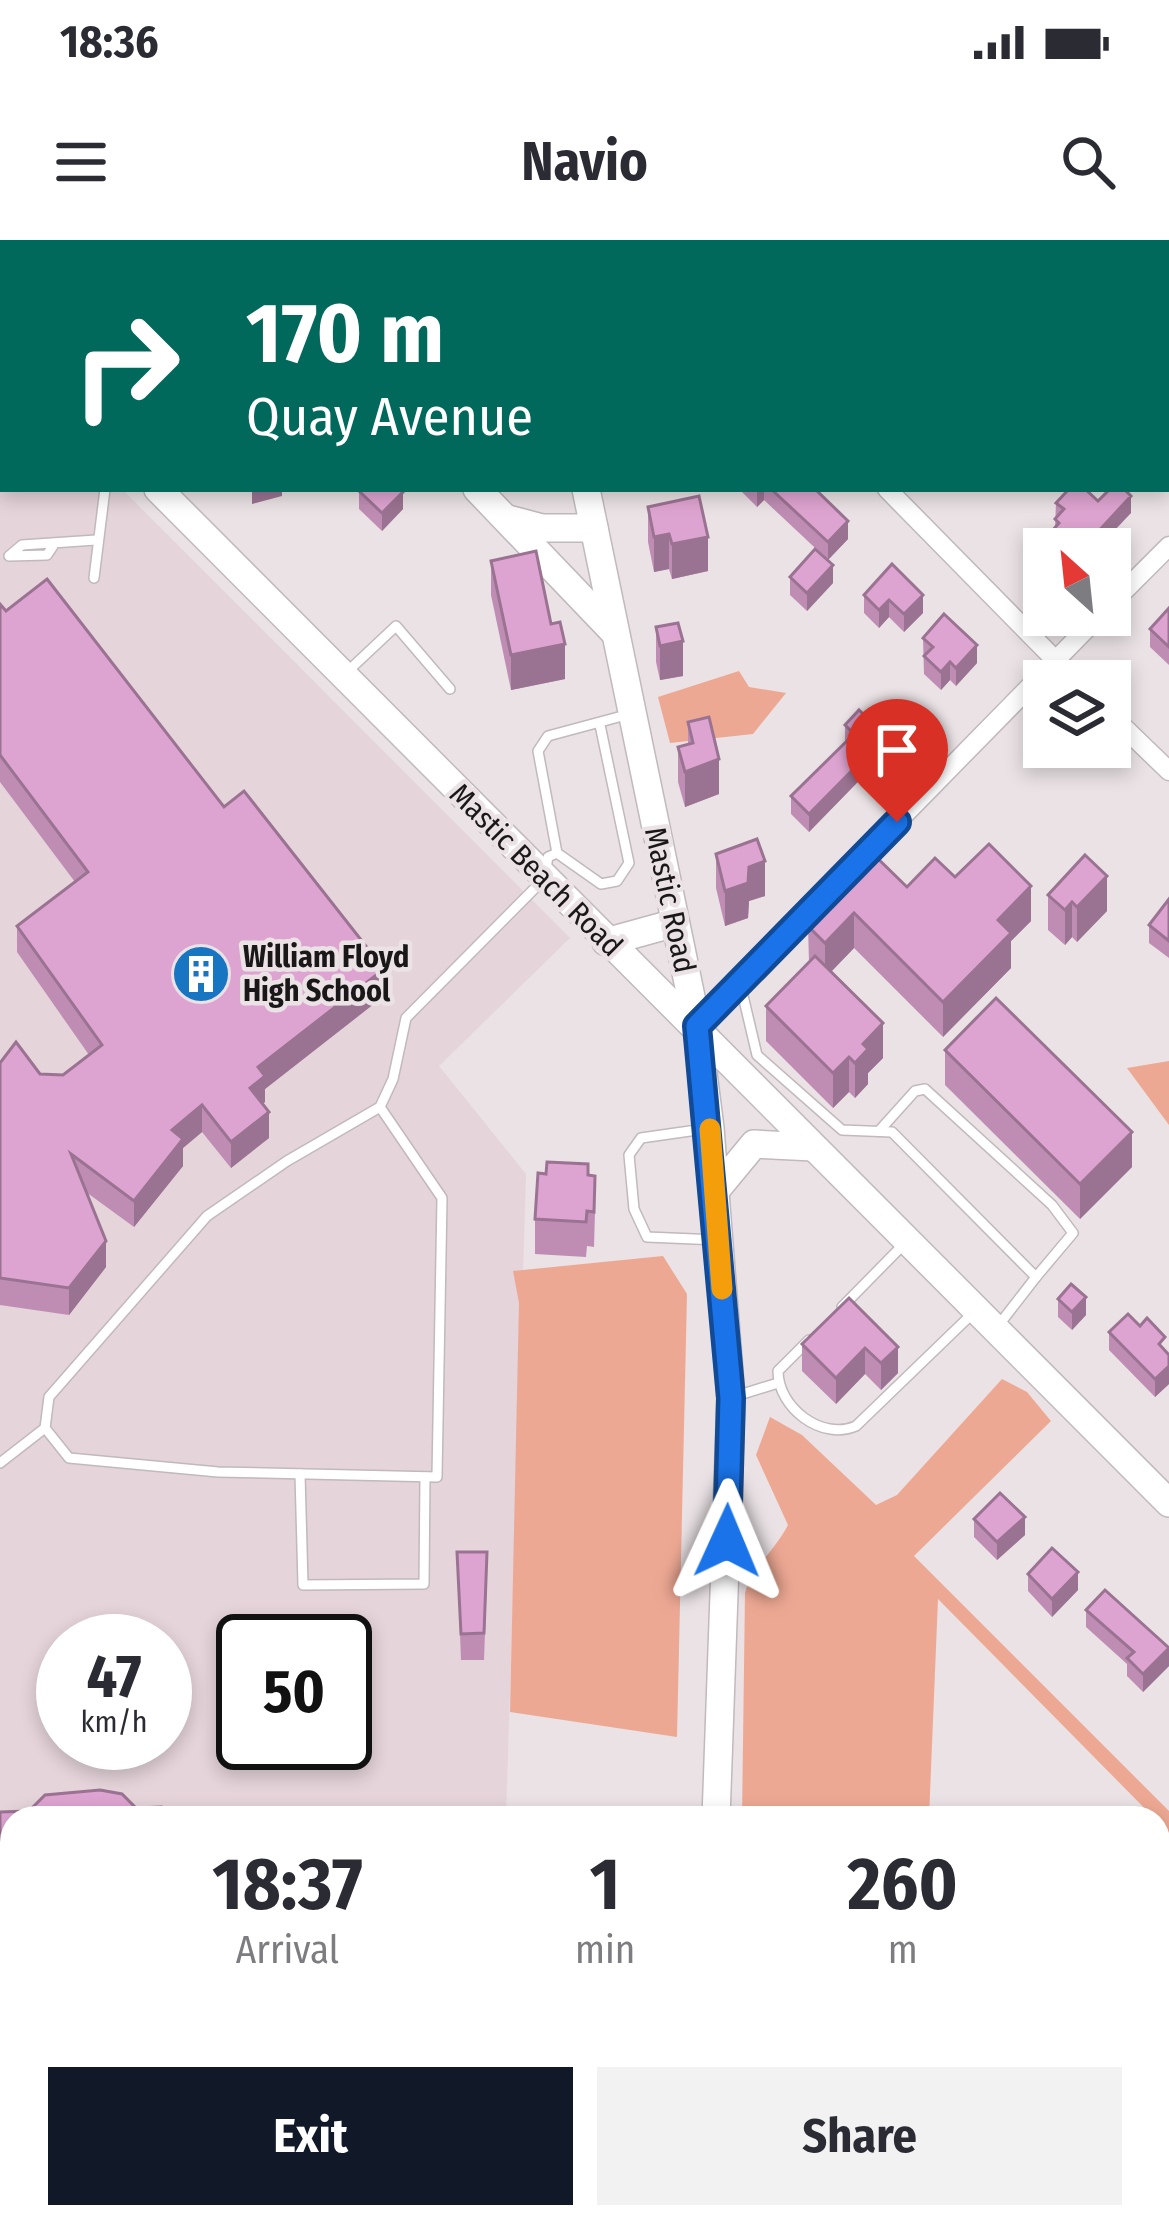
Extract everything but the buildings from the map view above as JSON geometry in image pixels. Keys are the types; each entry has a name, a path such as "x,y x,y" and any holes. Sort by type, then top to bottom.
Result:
{"street":[{"name":"Mastic Beach Road","path":"161,492 1169,1503"},
{"path":"480,492 616,635"},
{"name":"Mastic Road","path":"587,492 697,1026 710,1128 731,1398 716,1806"},
{"path":"890,492 1053,660"},
{"path":"508,519 542,529 594,528"},
{"path":"1131,584 1169,546"},
{"path":"1055,660 1079,636"},
{"path":"697,1026 1023,693"},
{"path":"1131,734 1169,771"},
{"path":"606,942 675,923"},
{"path":"716,1190 754,1144 814,1149"}],"lane":[{"path":"94,578 104,492"},
{"path":"53,546 96,540"},
{"path":"343,675 396,626 450,688"},
{"path":"600,725 629,863 617,881 601,884 557,853 538,751 548,736 631,714"},
{"path":"0,1463 45,1429 49,1397 207,1216 286,1160 380,1107 393,1079 406,1018 544,879 548,857 557,853"},
{"path":"740,983 758,1055 842,1130"},
{"path":"879,1131 915,1091 925,1089 1022,1176 1073,1233 1036,1277 856,1426 841,1433 818,1429 778,1383 778,1371 910,1239"},
{"path":"45,1429 69,1458 300,1474 436,1477 442,1198 380,1107"},
{"path":"710,1128 641,1138 628,1155 634,1209 647,1237 719,1240"},
{"path":"814,1149 842,1130 892,1132 1036,1277"},
{"path":"731,1398 778,1383"},
{"path":"300,1474 303,1585 424,1584 424,1477"}],"shaded area":[{"path":"0,492 125,492 570,938 439,1066 526,1174 506,1806 0,1806"},
{"path":"739,671 749,687 786,693 753,734 670,743 658,697"},
{"path":"1169,1061 1169,1125 1127,1068"},
{"path":"663,1256 687,1294 677,1737 510,1712 519,1303 513,1271"},
{"path":"1002,1379 1027,1392 1051,1421 914,1556 1164,1806 1142,1806 938,1599 929,1806 742,1806 745,1593 788,1525 756,1455 770,1417 802,1435 876,1505 897,1495"}],"slow traffic":[{"path":"710,1129 722,1289"}],"place":[{"name":"William Floyd High School","path":"201,974"}],"route":[{"path":"727,1541 731,1398 713,1160 697,1026 897,822"}]}
